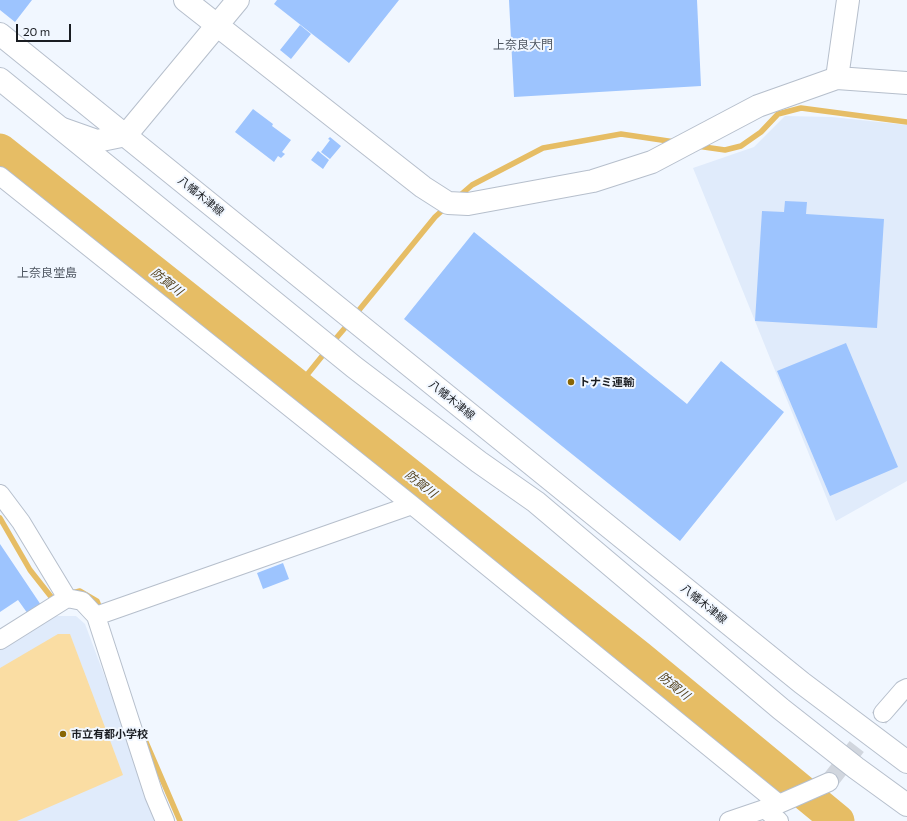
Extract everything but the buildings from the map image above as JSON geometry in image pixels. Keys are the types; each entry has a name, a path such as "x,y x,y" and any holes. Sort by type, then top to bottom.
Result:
{"main road":[{"path":"184,0 423,187 448,203 468,204 592,181 652,162 758,106 837,78 907,83"},
{"path":"61,129 98,141 126,135 238,0"},
{"path":"837,78 848,0"},
{"name":"八幡木津線","path":"0,34 802,683 907,762"},
{"path":"0,79 354,367 479,462 536,502 781,709 856,768 907,805"}],"street":[{"path":"0,176 412,505 775,811"},
{"path":"0,494 21,522 67,598"},
{"path":"96,616 412,505"},
{"path":"0,640 67,598 82,601 96,616 154,795 165,821"},
{"path":"883,713 903,690 907,688"},
{"path":"729,821 775,811 829,782"}],"shaded area":[{"path":"785,116 832,117 907,125 907,481 836,521 693,168 754,147"},
{"name":"市立有都小学校","path":"52,616 76,616 85,624 159,821 0,821 0,648"},
{"name":"市立有都小学校","path":"58,634 70,634 123,775 17,821 0,821 0,668"}],"waterway":[{"path":"697,146 725,150 741,146 761,132 778,114 801,108 907,122"},
{"path":"457,198 472,185 543,148 621,134 675,142"},
{"name":"防賀川","path":"0,150 639,657 838,821"},
{"path":"355,315 435,217 446,207"},
{"path":"332,343 350,322"},
{"path":"298,386 327,350"},
{"path":"0,518 30,570 52,598 58,596"},
{"path":"72,593 80,591 97,601 101,611"},
{"path":"146,742 180,821"}],"tunnel":[{"path":"829,782 883,713"}],"place":[{"name":"トナミ運輸","path":"571,382"},
{"name":"市立有都小学校","path":"63,734"}],"district":[{"name":"上奈良大門","path":"523,45"},
{"name":"上奈良堂島","path":"47,273"}]}
